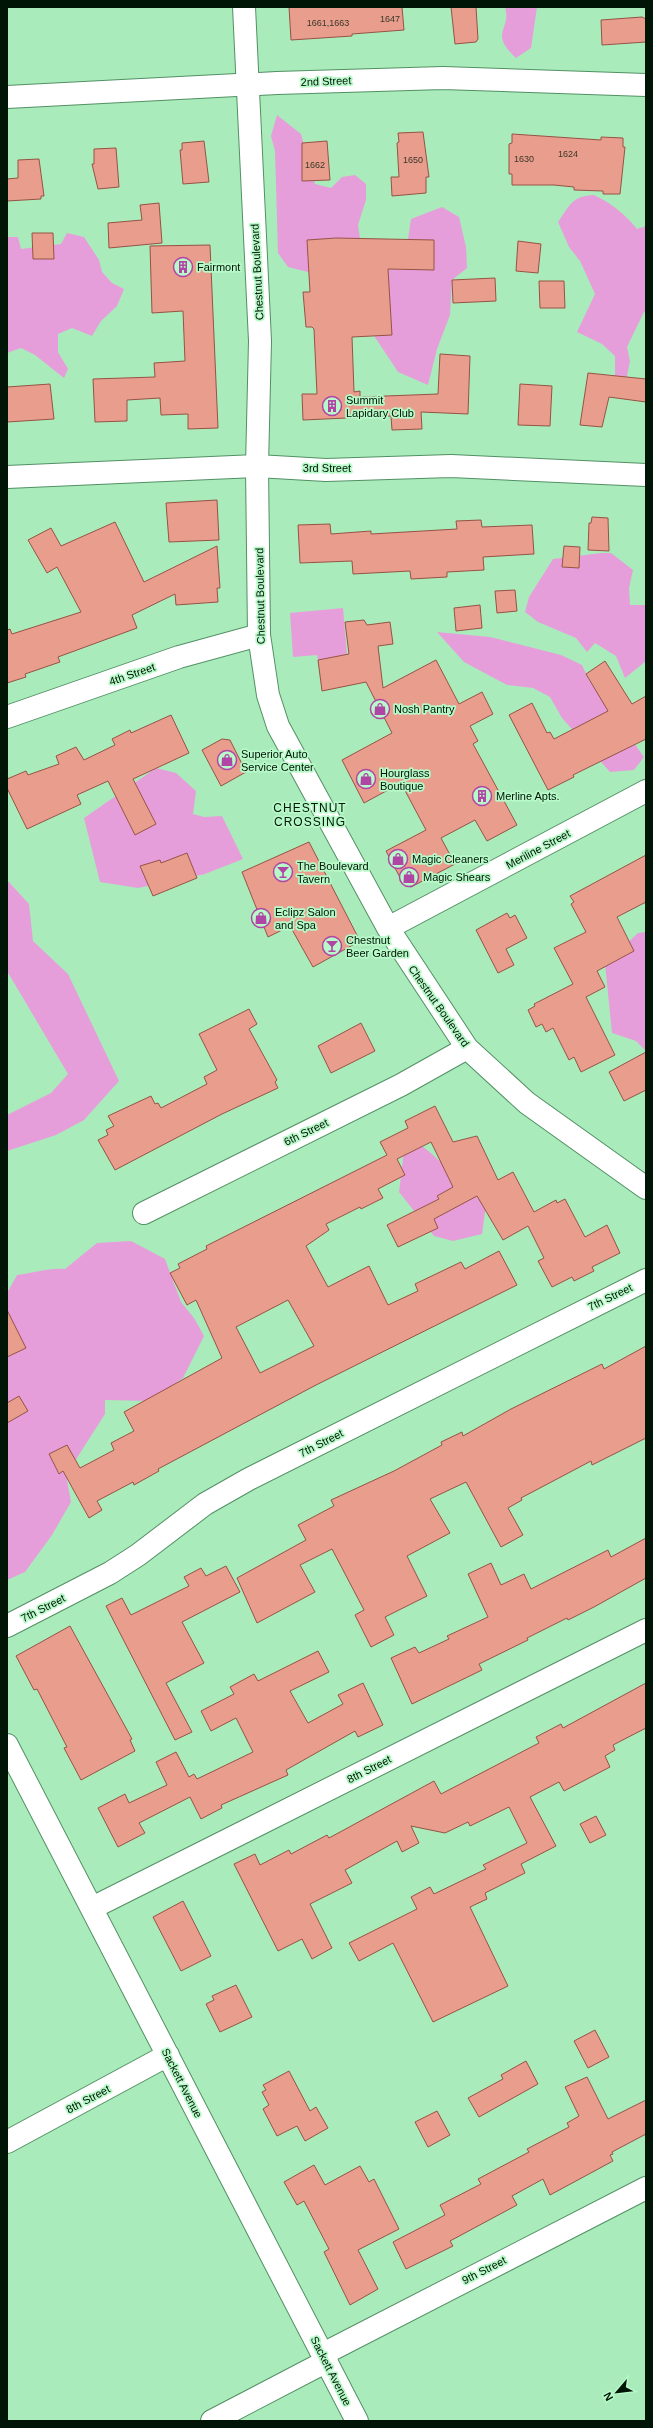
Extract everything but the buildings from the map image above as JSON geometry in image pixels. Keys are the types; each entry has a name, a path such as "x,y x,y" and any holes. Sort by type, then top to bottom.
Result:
{"street":[{"name":"Chestnut Boulevard","path":"244,7 246,84 260,341 257,466 259,636 268,696 278,726 388,928 467,1048 527,1103 646,1188"},
{"name":"2nd Street","path":"7,97 246,84 443,78 646,85"},
{"name":"3rd Street","path":"7,477 257,466 326,470 455,466 646,475"},
{"name":"4th Street","path":"7,717 179,657 259,636"},
{"name":"Meriline Street","path":"388,928 646,791"},
{"name":"6th Street","path":"144,1213 401,1085 467,1048"},
{"name":"7th Street","path":"7,1626 110,1573 138,1555 205,1504 249,1479 646,1280"},
{"name":"8th Street","path":"92,1908 646,1630"},
{"name":"Sackett Avenue","path":"8,1750 92,1908 357,2421"},
{"name":"8th Street","path":"7,2142 168,2055"},
{"name":"9th Street","path":"212,2421 325,2358 646,2188"}],"shaded area":[{"path":"505,7 537,7 531,48 516,58 503,42 502,37 506,21"},
{"path":"277,115 301,134 315,184 331,188 342,177 355,175 366,184 366,200 358,225 362,252 386,272 406,253 411,219 442,207 459,217 466,247 467,268 452,280 450,315 437,349 428,385 398,372 363,319 340,280 288,267 278,253 275,151 271,136"},
{"path":"594,195 617,209 628,218 637,229 646,226 646,311 644,312 627,347 630,361 626,381 615,385 615,356 602,344 577,332 595,294 580,261 569,247 558,222 572,202 581,197"},
{"path":"67,233 84,237 99,260 102,272 112,283 124,289 117,306 101,321 92,336 72,328 58,334 58,352 68,369 64,378 35,355 21,348 7,353 8,237 18,237 21,249 61,244"},
{"path":"611,553 633,570 629,588 630,605 646,605 646,661 625,678 616,656 595,643 587,652 576,638 538,622 525,612 529,597 553,559"},
{"path":"343,608 347,655 318,660 317,655 293,657 290,613"},
{"path":"437,632 490,637 561,655 582,665 589,680 644,757 634,770 610,772 562,718 550,697 533,688 507,685 464,662"},
{"path":"156,768 176,773 196,791 193,814 204,817 222,816 243,859 205,874 138,888 100,882 84,818"},
{"path":"7,880 29,904 33,941 68,974 119,1081 84,1120 56,1135 7,1151 7,1115 51,1093 68,1074 7,971"},
{"path":"646,932 646,1051 636,1041 612,1033 605,964 638,933"},
{"path":"406,1133 432,1154 486,1205 482,1234 453,1241 434,1236 399,1192"},
{"path":"131,1241 165,1259 181,1302 194,1318 204,1336 183,1378 151,1401 105,1400 105,1414 66,1475 71,1502 52,1535 25,1572 7,1580 7,1293 17,1275 47,1270 65,1269 97,1243"}],"place":[{"name":"Fairmont","path":"183,267"},
{"name":"Summit Lapidary Club","path":"332,406"},
{"name":"Nosh Pantry","path":"380,709"},
{"name":"Superior Auto Service Center","path":"227,760"},
{"name":"Hourglass Boutique","path":"366,779"},
{"name":"Merline Apts.","path":"482,796"},
{"name":"Magic Cleaners","path":"398,859"},
{"name":"The Boulevard Tavern","path":"283,872"},
{"name":"Magic Shears","path":"409,877"},
{"name":"Eclipz Salon and Spa","path":"261,918"},
{"name":"Chestnut Beer Garden","path":"332,946"}],"district":[{"name":"CHESTNUT CROSSING","path":"310,815"}]}
